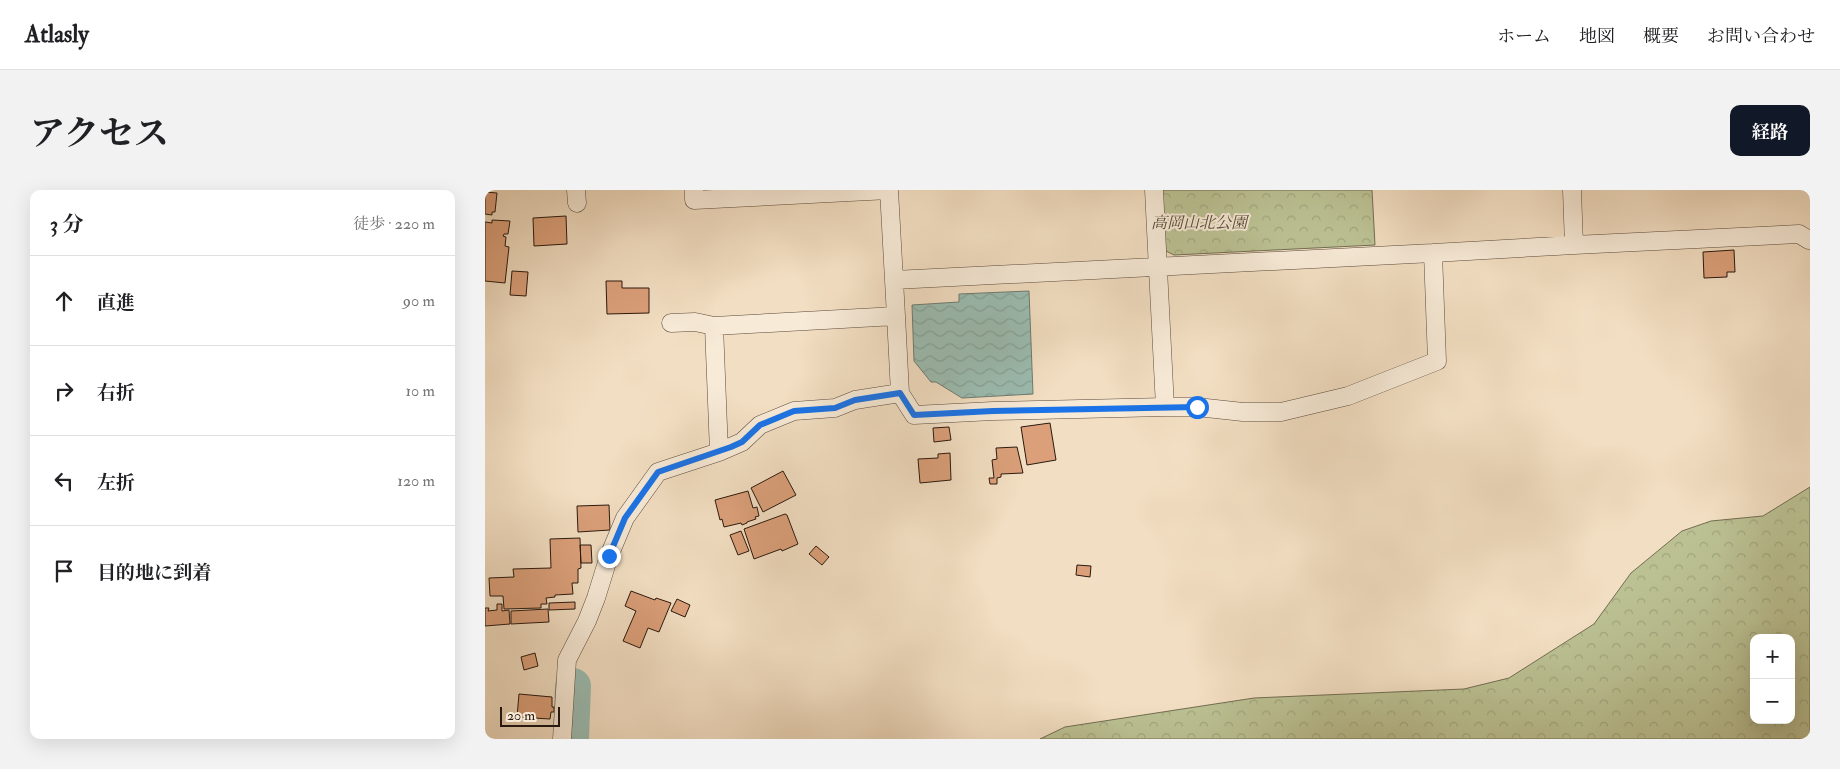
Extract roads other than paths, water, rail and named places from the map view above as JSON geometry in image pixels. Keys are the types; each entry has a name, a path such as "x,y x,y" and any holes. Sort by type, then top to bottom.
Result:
{"street":[{"path":"694,190 694,200 889,190 900,393 914,415 1165,406 1243,412 1281,412 1348,396 1437,361 1433,253"},
{"path":"1154,190 1165,406"},
{"path":"1572,190 1574,246"},
{"path":"894,280 1799,234 1809,240"},
{"path":"671,323 695,322 714,326 896,316"},
{"path":"714,326 719,452"},
{"path":"562,739 567,660 593,606 609,556 625,518 658,472 719,452 742,442 760,425 794,411 835,408 855,400 900,393"}],"water":[{"path":"1029,291 1033,394 962,398 936,382 931,382 914,361 912,305 959,302 959,294"}],"waterway":[{"path":"571,739 573,686"}],"park label":[{"name":"高岡山北公園","path":"1199,222"}]}
